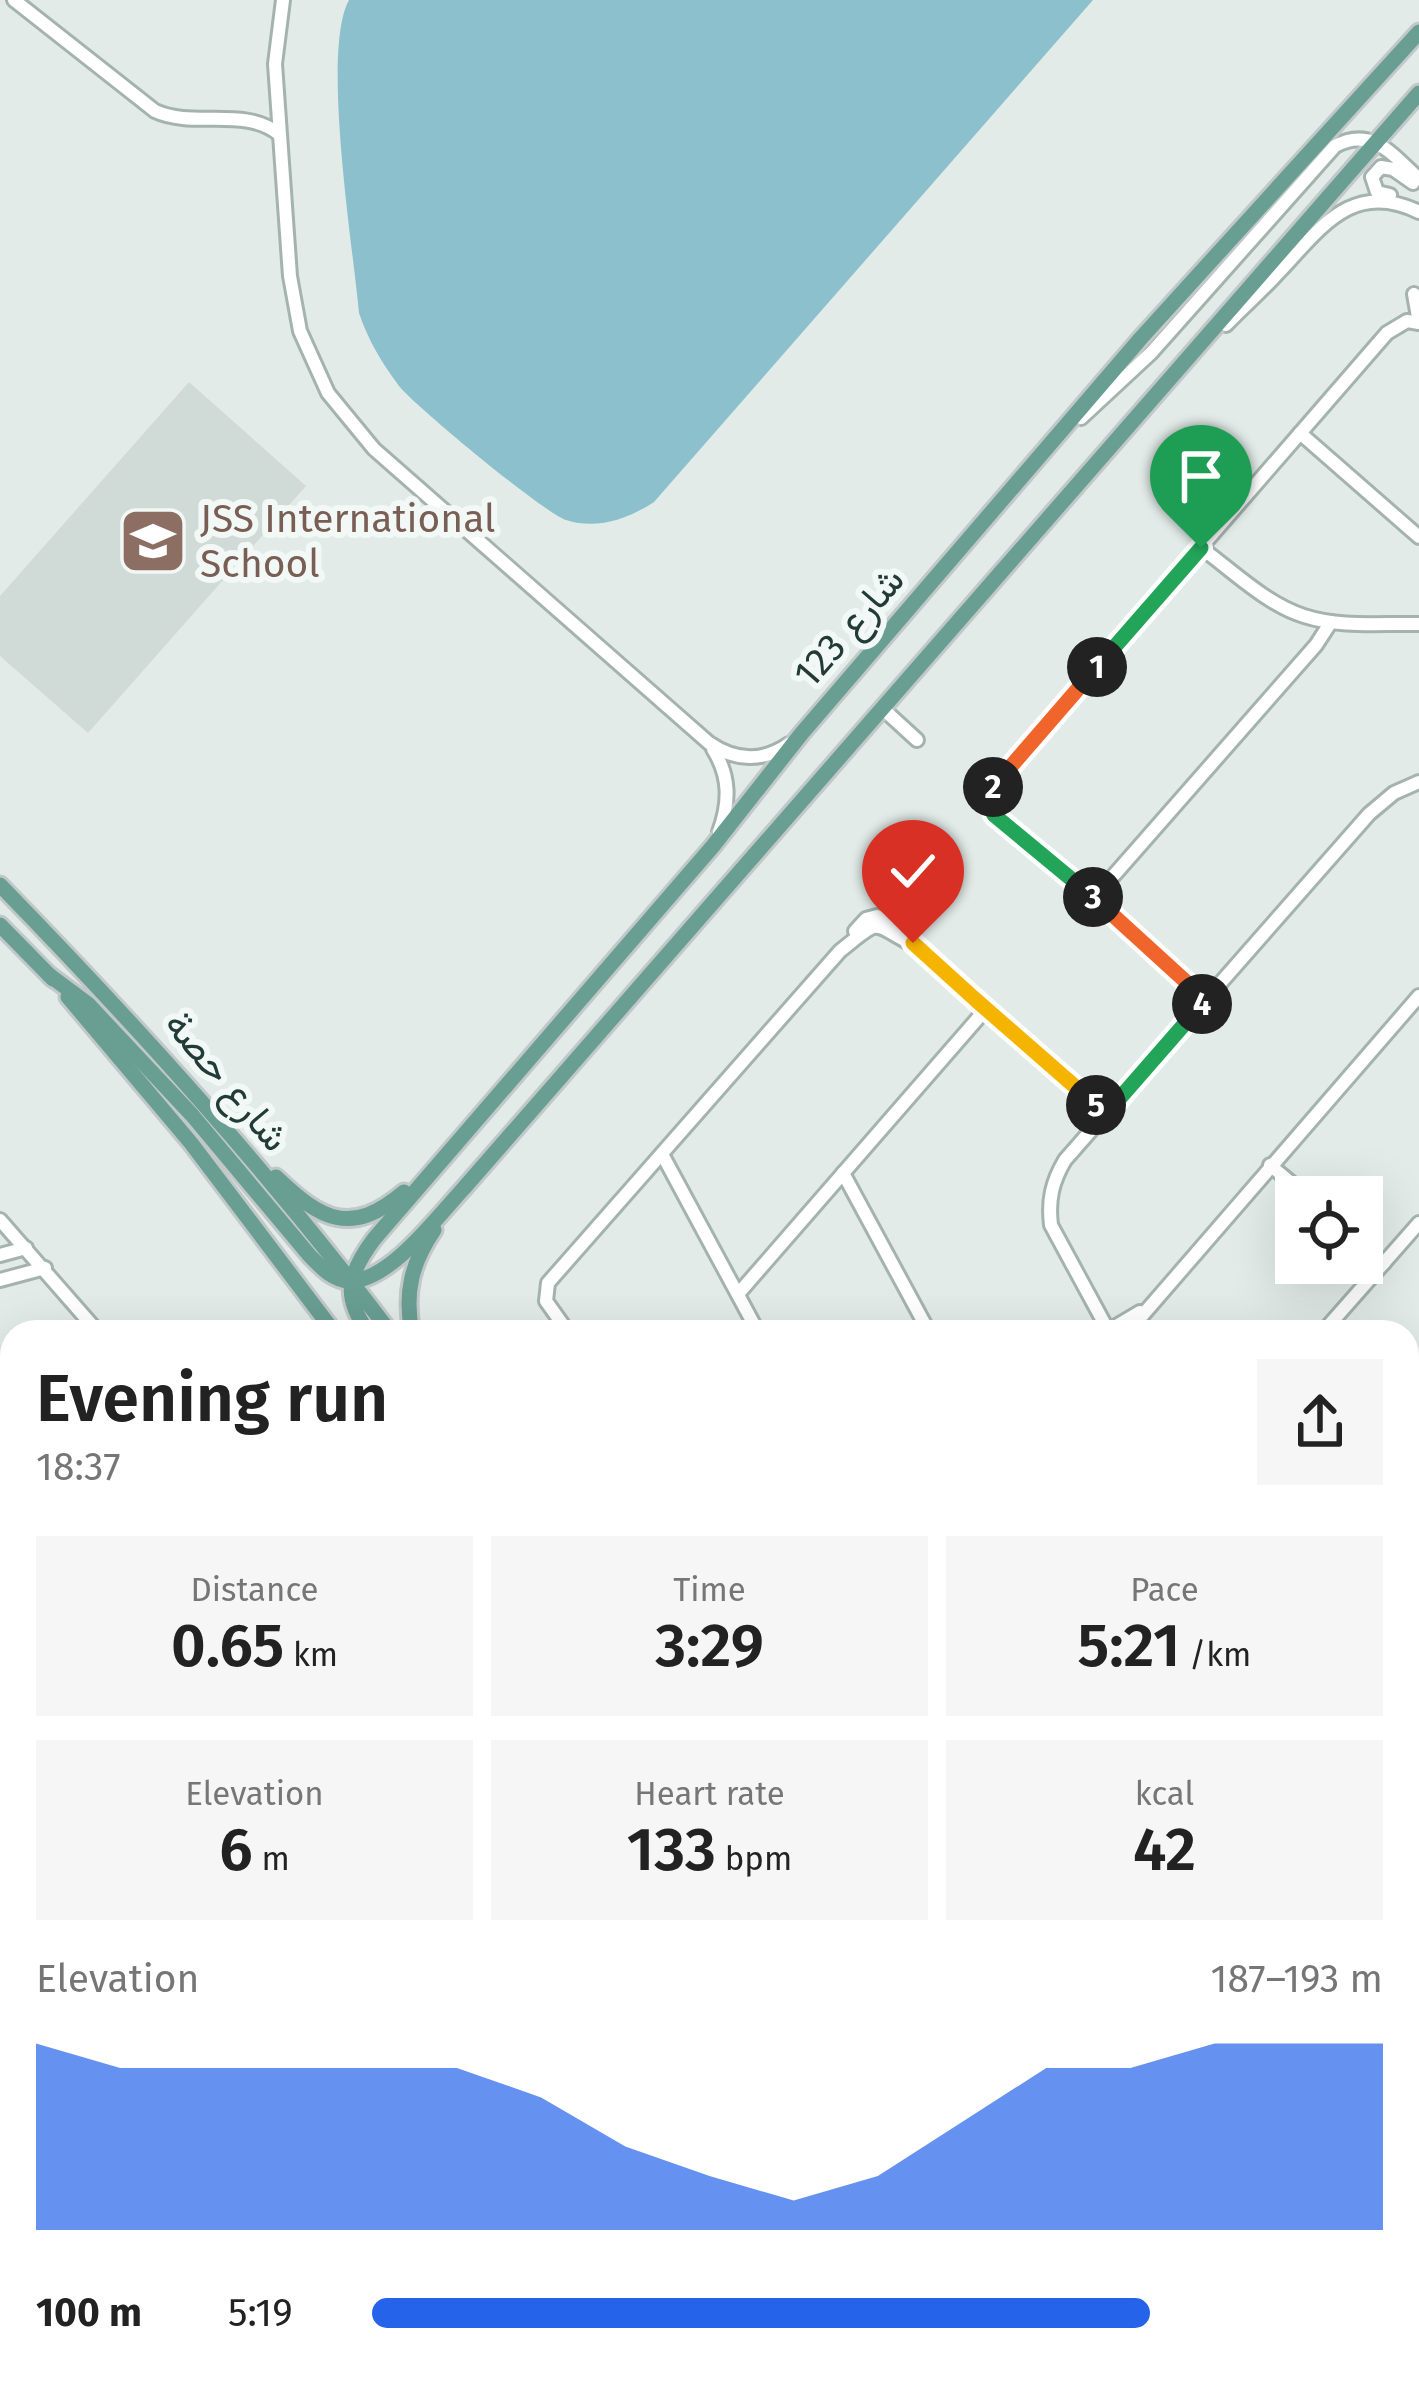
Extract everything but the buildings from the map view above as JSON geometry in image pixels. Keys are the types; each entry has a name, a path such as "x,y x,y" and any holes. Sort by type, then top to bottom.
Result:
{"main road":[{"name":"شارع 123","path":"352,1281 364,1253 434,1165 713,847 802,733 1051,442 1419,32"},
{"name":"شارع 123","path":"352,1281 395,1260 464,1188 1419,93"},
{"name":"شارع حصة","path":"0,885 137,1026 223,1124 381,1320"},
{"name":"شارع حصة","path":"0,926 50,975 191,1143 325,1320"},
{"path":"50,975 88,1004 192,1115 310,1256 331,1275 352,1281 352,1310 359,1320"},
{"path":"223,1124 298,1198 328,1217 360,1218 381,1211 434,1165"},
{"path":"411,1320 409,1284 417,1258 464,1188"}],"street":[{"path":"14,0 155,111 182,120 240,119 261,123 279,134"},
{"path":"284,0 277,32 276,99 290,275 297,318 317,373 341,412 374,449 468,535 709,743 729,754 763,757 785,748 802,733"},
{"path":"240,119 260,113 276,99"},
{"path":"1051,442 1151,353 1329,151 1347,140 1375,140 1419,184"},
{"path":"1419,184 1389,167 1372,177 1377,192 1419,208"},
{"path":"1152,397 1337,213 1374,201 1419,208"},
{"path":"1206,1000 1001,822 989,796 1387,332 1407,321 1419,323 1414,294"},
{"path":"1300,434 1419,537"},
{"path":"1201,548 1273,601 1325,621 1419,624"},
{"path":"1094,898 1310,651 1325,621"},
{"path":"882,708 917,740"},
{"path":"709,743 720,761 728,792 713,847"},
{"path":"1102,1320 1057,1241 1049,1208 1065,1160 1380,802 1419,782"},
{"path":"559,1320 548,1306 545,1292 574,1255 840,951 872,926 887,928 915,946 1106,1114"},
{"path":"1137,1320 1419,996"},
{"path":"734,1288 773,1254 986,1009"},
{"path":"662,1154 751,1320"},
{"path":"1270,1165 1283,1176"},
{"path":"650,1168 687,1202"},
{"path":"842,1173 923,1320"},
{"path":"832,1187 870,1223"},
{"path":"0,1220 88,1320"},
{"path":"1334,1320 1419,1223"},
{"path":"0,1255 26,1248"},
{"path":"0,1280 45,1268"},
{"path":"1124,1320 1150,1303"}],"shaded area":[{"name":"JSS International School","path":"189,382 306,486 88,733 0,656 0,596"}],"water":[{"path":"349,0 1093,0 654,502 623,518 589,524 553,513 453,435 399,386 367,333 359,313 338,104 341,25"}],"place":[{"name":"JSS International School","path":"153,541"}],"route":[{"path":"913,943 1106,1114 1206,1000 1001,822 989,796 1201,548"}]}
